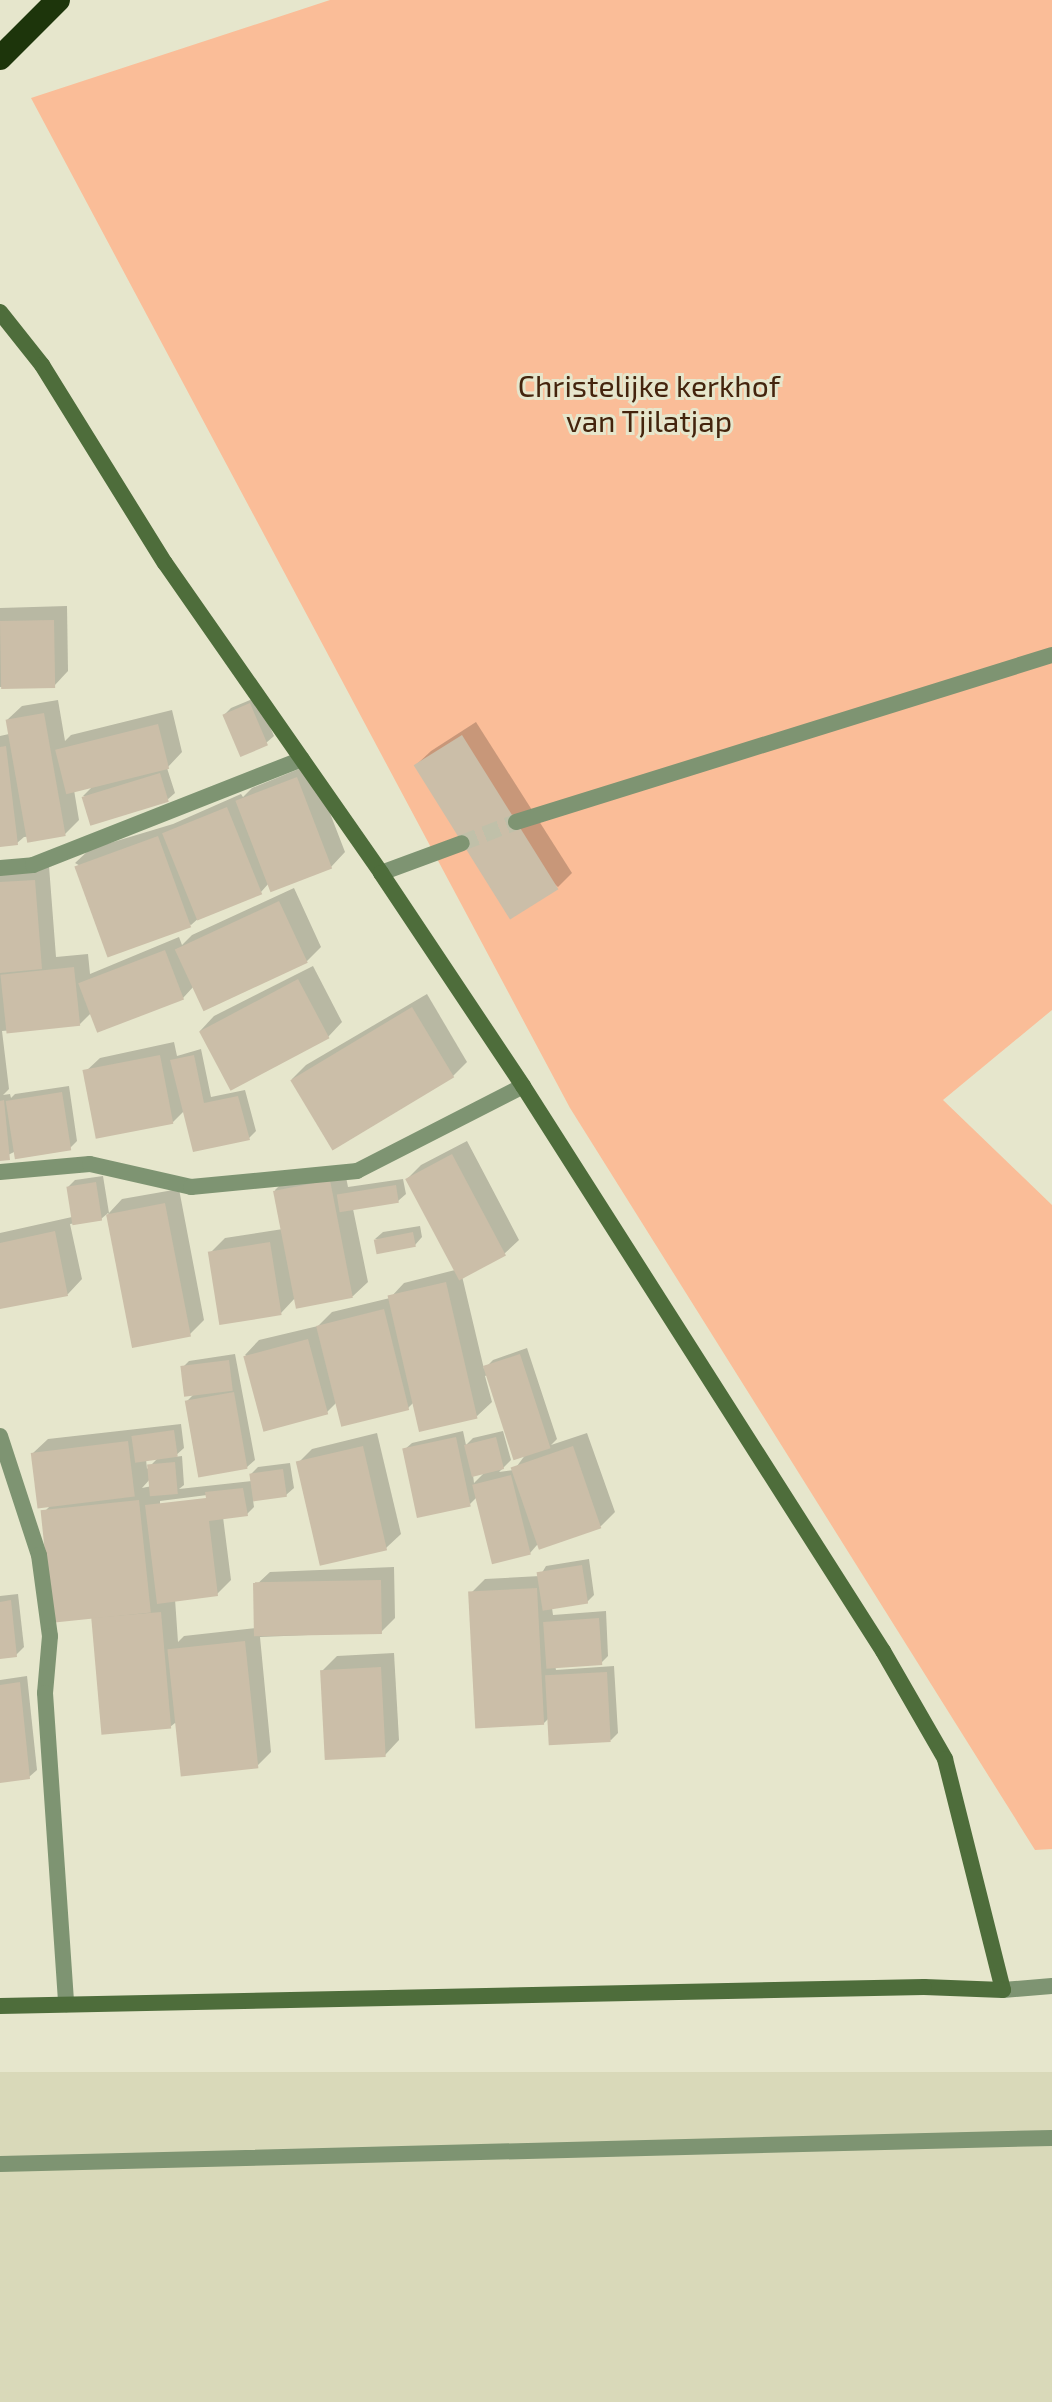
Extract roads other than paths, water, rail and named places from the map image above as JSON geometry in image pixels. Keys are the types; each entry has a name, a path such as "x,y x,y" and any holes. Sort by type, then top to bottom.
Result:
{"highway":[{"path":"0,58 58,0"}],"street":[{"path":"0,312 42,365 165,563 381,873 523,1086 874,1638 945,1759 1003,1990"},
{"path":"516,822 1052,655"},
{"path":"0,868 33,865 302,759"},
{"path":"381,873 462,843"},
{"path":"0,1172 90,1164 191,1187 357,1171 523,1086"},
{"path":"0,1436 39,1555 50,1636 45,1693 66,2004"},
{"path":"0,2006 924,1987 1003,1990 1052,1986"},
{"path":"0,2164 1052,2138"}],"tunnel":[{"path":"462,843 516,822"}],"park label":[{"name":"Christelijke kerkhof van Tjilatjap","path":"649,402"}]}
